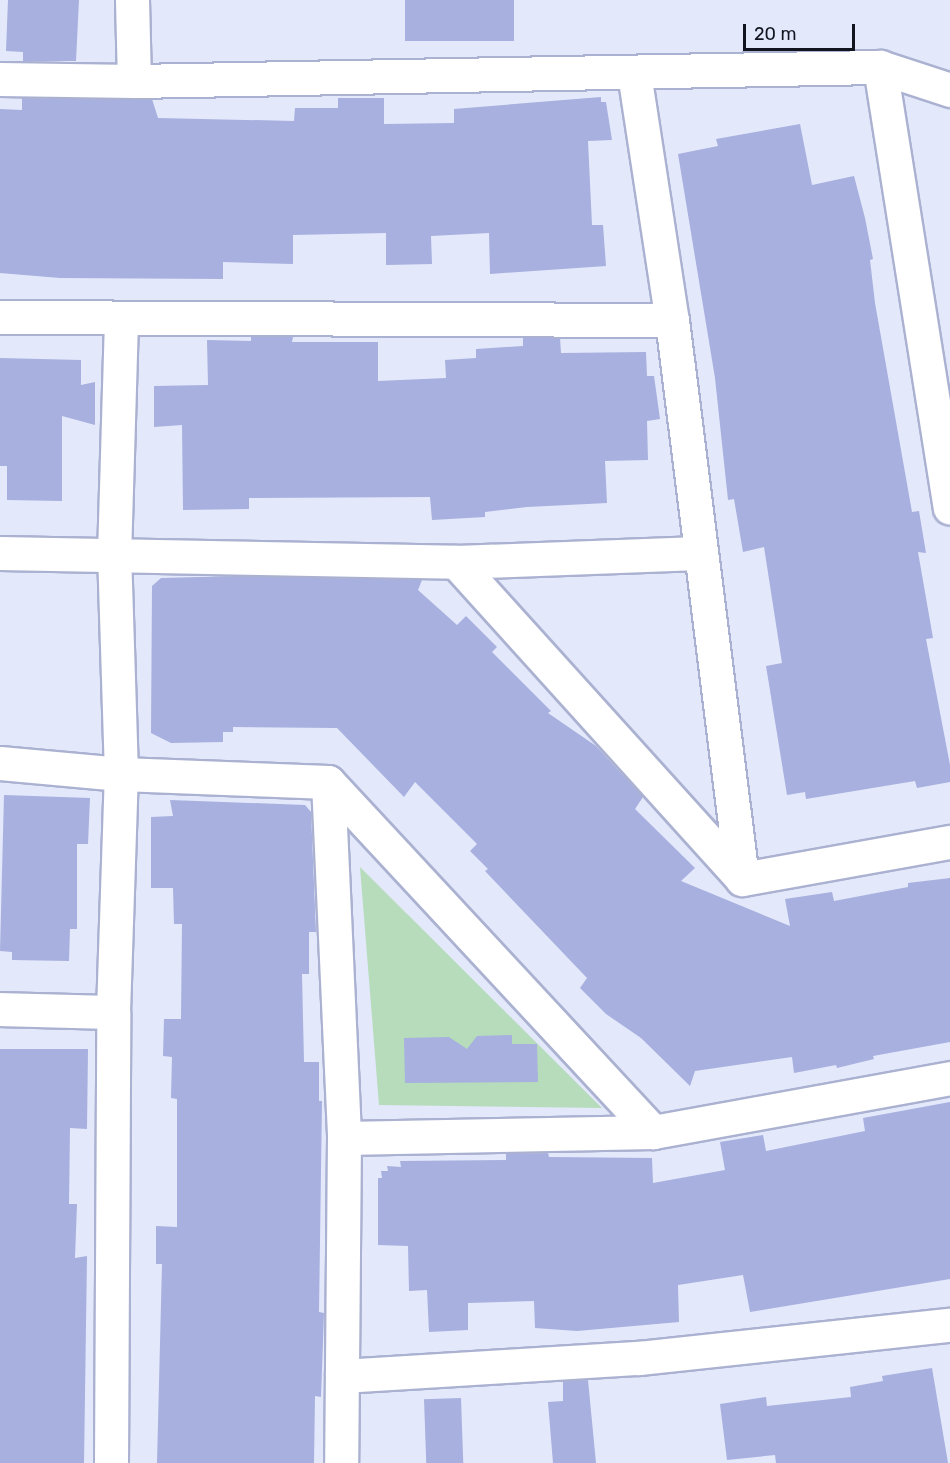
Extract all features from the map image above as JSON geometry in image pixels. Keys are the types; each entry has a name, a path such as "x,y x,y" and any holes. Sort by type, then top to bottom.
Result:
{"street":[{"path":"132,0 134,81"},
{"path":"0,79 134,81 879,67 950,90"},
{"path":"879,67 950,507"},
{"path":"634,73 672,320 699,553 742,879"},
{"path":"0,318 672,320"},
{"path":"111,1463 113,1012 121,774 114,556 121,320"},
{"path":"0,553 456,562 699,553"},
{"path":"456,562 742,879"},
{"path":"0,763 121,774 328,782 653,1132"},
{"path":"328,782 344,1138 342,1463"},
{"path":"742,879 950,842"},
{"path":"0,1010 113,1012"},
{"path":"344,1138 653,1132 950,1078"},
{"path":"342,1376 639,1358 950,1325"}],"green space":[{"path":"360,867 602,1108 379,1105"}],"building":[{"path":"8,0 79,0 76,61 23,61 23,52 6,51"},
{"path":"405,0 514,0 514,41 405,41"},
{"path":"601,97 601,102 606,102 612,140 588,141 592,225 603,225 606,266 490,274 489,233 431,236 432,264 386,265 386,233 293,235 293,264 223,262 223,279 60,278 0,273 0,109 22,110 22,98 152,99 158,118 294,121 295,108 338,108 338,98 384,98 384,124 454,123 454,109"},
{"path":"800,124 812,185 854,176 865,218 873,259 870,260 875,303 912,512 919,511 926,553 918,552 933,638 926,639 950,765 950,782 917,788 915,781 806,799 805,792 787,795 766,666 782,663 764,547 743,552 734,499 728,500 715,378 678,154 718,146 716,139"},
{"path":"251,337 293,337 292,342 378,342 378,381 446,378 445,360 476,358 476,349 523,346 523,338 560,338 561,353 646,352 647,376 654,376 660,419 647,421 648,460 605,461 607,503 527,507 485,512 485,517 432,520 430,497 249,498 249,509 183,510 182,425 154,427 154,386 208,385 207,340 251,341"},
{"path":"0,358 81,360 81,385 95,382 95,425 62,416 62,501 7,500 7,466 0,466"},
{"path":"239,576 422,580 418,590 457,625 466,616 497,647 492,652 551,711 548,713 596,746 643,797 635,809 695,868 681,881 790,926 785,899 832,892 834,901 908,887 908,883 950,878 950,1042 873,1056 874,1059 837,1068 836,1065 794,1073 792,1057 695,1071 690,1086 641,1038 606,1014 580,988 587,978 485,871 488,869 470,851 477,844 415,782 404,797 337,728 233,727 233,732 223,732 223,742 171,743 151,733 152,586 161,578"},
{"path":"4,795 90,798 88,844 77,844 77,929 70,929 69,961 12,960 12,952 0,951"},
{"path":"170,800 305,805 311,812 316,932 309,932 309,974 302,974 304,1062 319,1062 319,1101 322,1101 319,1312 324,1313 321,1397 315,1396 314,1463 157,1463 162,1264 156,1264 156,1226 177,1227 177,1099 171,1098 172,1057 163,1056 164,1019 181,1019 182,924 174,924 173,888 151,888 151,817 173,816"},
{"path":"512,1035 512,1044 537,1044 538,1082 405,1083 404,1038 449,1037 467,1049 477,1036"},
{"path":"0,1049 88,1049 87,1129 70,1128 69,1204 77,1204 75,1258 87,1256 84,1463 0,1463"},
{"path":"950,1102 950,1279 750,1312 743,1275 678,1285 679,1322 577,1331 535,1328 534,1301 468,1303 468,1330 429,1332 427,1290 409,1291 408,1246 378,1245 378,1178 382,1178 381,1171 388,1171 387,1166 401,1167 400,1161 506,1160 506,1154 548,1153 549,1157 652,1158 653,1183 725,1170 720,1142 763,1135 766,1151 865,1131 863,1118"},
{"path":"932,1368 948,1463 776,1463 775,1455 727,1460 720,1404 766,1397 767,1406 851,1397 850,1387 883,1381 882,1376"},
{"path":"588,1380 596,1463 553,1463 548,1402 563,1401 563,1381"},
{"path":"461,1398 463,1463 426,1463 424,1399"}]}
